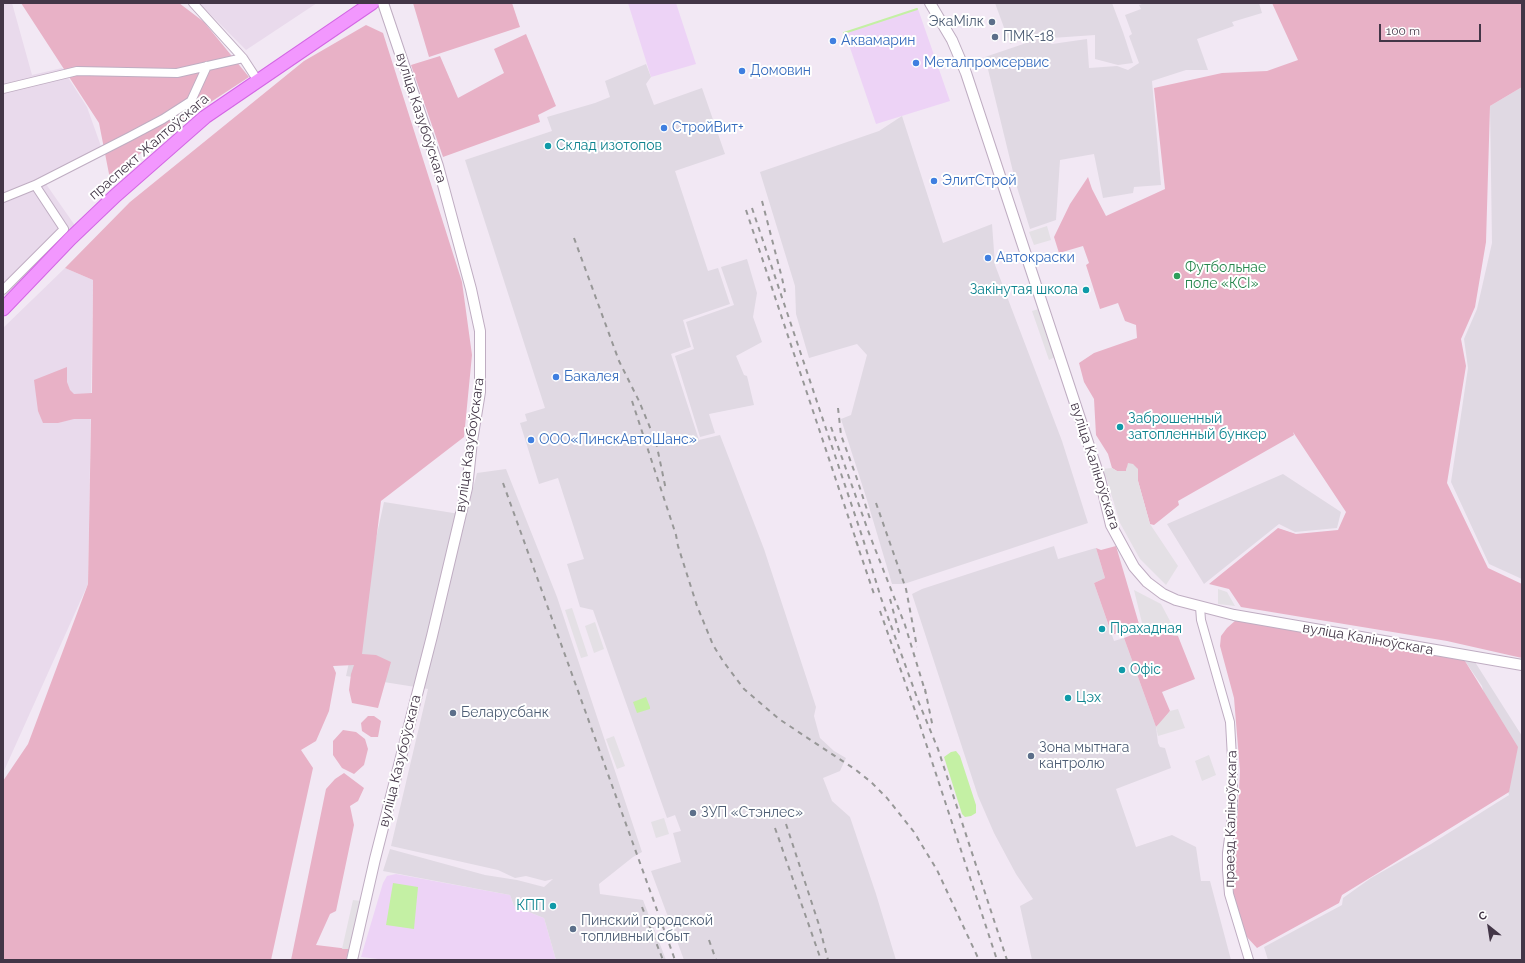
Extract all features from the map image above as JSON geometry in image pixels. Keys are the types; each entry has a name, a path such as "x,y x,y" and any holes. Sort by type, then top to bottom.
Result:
{"main road":[{"name":"праспект Жалтоўскага","path":"3,309 70,239 136,176 205,117 372,3"}],"street":[{"path":"193,3 243,58 258,81"},
{"name":"вуліца Казубоўскага","path":"352,960 375,859 430,643 467,488 472,441 480,392 480,331 471,289 438,166 383,3"},
{"name":"вуліца Каліноўскага","path":"930,3 952,40 963,67 1100,479 1111,525 1134,567 1148,582 1163,594 1176,600 1200,607 1234,615 1522,666"},
{"path":"3,89 76,71 177,73 243,58"},
{"path":"3,198 35,185 163,119 191,101 207,66"},
{"path":"3,290 64,229 35,185"},
{"name":"праезд Каліноўскага","path":"1200,607 1201,620 1230,722 1233,808 1227,853 1227,870 1230,894 1249,960"}],"shaded area":[{"path":"3,3 12,3 32,75 62,68 87,107 103,152 46,184 76,227 3,297"},
{"path":"21,3 179,3 204,22 249,77 171,128 110,179 99,123"},
{"path":"199,3 317,3 246,50"},
{"path":"413,3 512,3 520,27 429,57"},
{"path":"628,3 676,3 696,64 651,77"},
{"path":"995,3 1112,3 1133,63 1118,65 1095,59 1095,35 1052,38 1039,33 1010,44"},
{"path":"1145,3 1259,3 1262,13 1232,22 1234,26 1197,39 1208,70 1186,70 1152,81 1161,185 1134,187 1133,193 1103,198 1094,154 1060,160 1056,220 1030,229 1016,184 985,57 1041,38 1042,43 1048,42 1052,44 1087,39 1089,68 1117,66 1128,70 1139,63 1129,36 1132,34 1125,15 1141,9 1139,5"},
{"path":"1272,3 1522,3 1522,87 1490,106 1486,242 1475,307 1461,339 1466,366 1447,483 1488,568 1522,584 1522,658 1447,641 1241,607 1229,589 1209,584 1278,528 1296,534 1338,530 1346,512 1293,432 1294,435 1178,501 1179,505 1154,525 1150,524 1138,481 1138,469 1127,467 1126,471 1117,471 1112,468 1108,454 1096,435 1094,399 1084,382 1079,363 1094,353 1137,338 1136,325 1125,321 1118,303 1100,309 1086,265 1089,263 1083,246 1059,253 1054,237 1070,204 1088,177 1092,189 1106,216 1165,189 1154,88 1222,73 1267,71 1298,60"},
{"path":"918,9 950,101 876,124 845,33"},
{"path":"366,25 383,33 462,282 472,355 464,437 381,501 362,654 376,655 391,662 378,708 352,703 349,690 354,665 333,666 336,673 329,711 316,741 301,750 313,768 271,960 3,960 3,781 28,744 88,584 91,419 74,419 58,423 43,423 38,411 34,380 67,367 67,382 70,390 74,394 92,393 93,280 65,268 130,202 304,61"},
{"path":"526,34 556,106 538,115 540,122 443,157 411,65 440,56 458,98 504,73 494,49"},
{"path":"646,64 651,77 646,84 654,105 702,88 725,154 675,171 708,271 718,268 730,304 683,320 691,347 671,354 699,440 720,435 764,549 816,707 814,716 820,738 834,751 846,758 840,771 823,778 832,801 850,817 896,960 684,960 651,871 681,862 673,833 681,831 675,815 667,818 593,610 580,607 567,564 584,559 558,478 539,484 520,423 527,421 525,414 545,408 465,160 552,131 547,117 610,97 605,81"},
{"path":"1522,87 1522,579 1489,564 1451,482 1468,368 1464,339 1477,309 1492,243 1490,106"},
{"path":"902,116 943,243 992,224 995,265 1062,441 1088,523 904,584 892,584 841,419 851,415 867,355 857,344 809,358 796,314 795,286 760,172 879,131"},
{"path":"1047,226 1051,240 1034,245 1029,232"},
{"path":"747,259 757,293 753,317 762,342 736,356 744,375 747,376 754,405 709,414 715,433 700,437 675,356 694,349 686,322 734,305 721,267"},
{"path":"65,268 93,280 88,584 3,773 3,328"},
{"path":"1039,309 1055,357 1049,360 1032,311"},
{"path":"1128,463 1133,464 1138,469 1138,481 1150,524 1178,566 1166,585 1140,559 1120,523 1106,477 1101,469 1112,468 1117,471 1126,471"},
{"path":"506,469 557,597 642,852 633,857 599,884 600,894 643,900 666,960 556,960 544,918 514,906 510,895 383,871 390,849 485,875 517,880 544,887 553,879 545,881 526,876 515,878 498,870 391,846 428,689 346,676 384,502 466,515 477,473"},
{"path":"1283,474 1341,512 1337,528 1295,532 1279,524 1204,584 1167,524"},
{"path":"1054,546 1058,559 1096,548 1105,578 1094,583 1114,641 1124,638 1156,727 1158,743 1160,747 1165,748 1171,768 1116,789 1136,847 1172,835 1196,847 1201,881 1210,881 1231,960 1032,960 1020,906 1033,899 1016,874 994,833 978,796 912,594 922,589"},
{"path":"1116,546 1139,624 1112,635 1094,583 1105,578 1096,548 1101,550"},
{"path":"1218,589 1227,592 1235,606 1218,604"},
{"path":"1134,590 1161,604 1178,636 1144,631"},
{"path":"572,608 588,656 581,658 565,610"},
{"path":"1236,620 1455,657 1465,661 1518,747 1509,792 1342,895 1339,903 1257,948 1246,936 1233,893 1234,854 1240,771 1234,698 1220,646 1221,636"},
{"path":"595,622 604,649 594,653 585,626"},
{"path":"1142,631 1178,636 1195,679 1162,692 1170,711 1156,727 1124,638"},
{"path":"1466,659 1475,662 1522,736 1522,960 1268,960 1264,947 1342,905 1343,898 1371,878 1431,844 1509,795 1482,686 1465,661"},
{"path":"646,697 650,709 637,713 633,702"},
{"path":"1178,709 1185,728 1158,736 1156,727 1170,711"},
{"path":"368,716 374,716 381,721 378,737 371,737 362,731 361,723"},
{"path":"343,730 356,732 365,739 368,749 364,765 354,774 342,768 333,755 333,741"},
{"path":"614,736 625,766 617,769 606,739"},
{"path":"956,751 960,756 976,805 976,813 971,816 965,817 962,814 944,757 951,752"},
{"path":"1209,755 1216,775 1202,781 1195,761"},
{"path":"344,773 364,788 358,801 350,806 354,825 336,911 330,914 316,945 349,949 346,960 291,960 326,789 335,779"},
{"path":"664,818 669,834 656,838 651,822"},
{"path":"396,874 510,895 514,906 544,918 556,960 387,960 361,957 383,883 387,876"},
{"path":"393,883 418,887 414,929 386,925"},
{"path":"353,900 361,901 349,949 342,949"}],"waterway":[{"path":"846,40 844,33 917,9"}],"railway":[{"path":"762,201 785,292"},
{"path":"752,208 863,539 881,598 919,703 938,749 1007,960"},
{"path":"746,210 858,546"},
{"path":"574,238 619,361 639,401 656,442 666,490"},
{"path":"632,401 676,535 678,546 697,606 713,645 744,689 779,719 856,770 887,798 914,832 937,870 979,960"},
{"path":"838,408 841,435 871,522"},
{"path":"831,427 870,536 905,625 926,694"},
{"path":"503,483 675,960"},
{"path":"876,503 906,589 917,647"},
{"path":"856,541 874,594"},
{"path":"890,599 900,636"},
{"path":"880,611 918,719 997,960"},
{"path":"925,689 933,728"},
{"path":"786,824 819,925 828,960"},
{"path":"775,828 821,960"},
{"path":"642,907 663,960"},
{"path":"709,940 716,960"}],"place":[{"name":"ЭкаМілк","path":"992,22"},
{"name":"ПМК-18","path":"995,37"},
{"name":"Аквамарин","path":"833,41"},
{"name":"Металпромсервис","path":"916,63"},
{"name":"Домовин","path":"742,71"},
{"name":"СтройВит+","path":"664,128"},
{"name":"Склад изотопов","path":"548,146"},
{"name":"ЭлитСтрой","path":"934,181"},
{"name":"Автокраски","path":"988,258"},
{"name":"Футбольнае поле «КСІ»","path":"1177,276"},
{"name":"Закінутая школа","path":"1086,290"},
{"name":"Бакалея","path":"556,377"},
{"name":"Заброшенный затопленный бункер","path":"1120,427"},
{"name":"ООО«ПинскАвтоШанс»","path":"531,440"},
{"name":"Прахадная","path":"1102,629"},
{"name":"Офіс","path":"1122,670"},
{"name":"Цэх","path":"1068,698"},
{"name":"Беларусбанк","path":"453,713"},
{"name":"Зона мытнага кантролю","path":"1031,756"},
{"name":"ЗУП «Стэнлес»","path":"693,813"},
{"name":"КПП","path":"553,906"},
{"name":"Пинский городской топливный сбыт","path":"573,929"}]}
